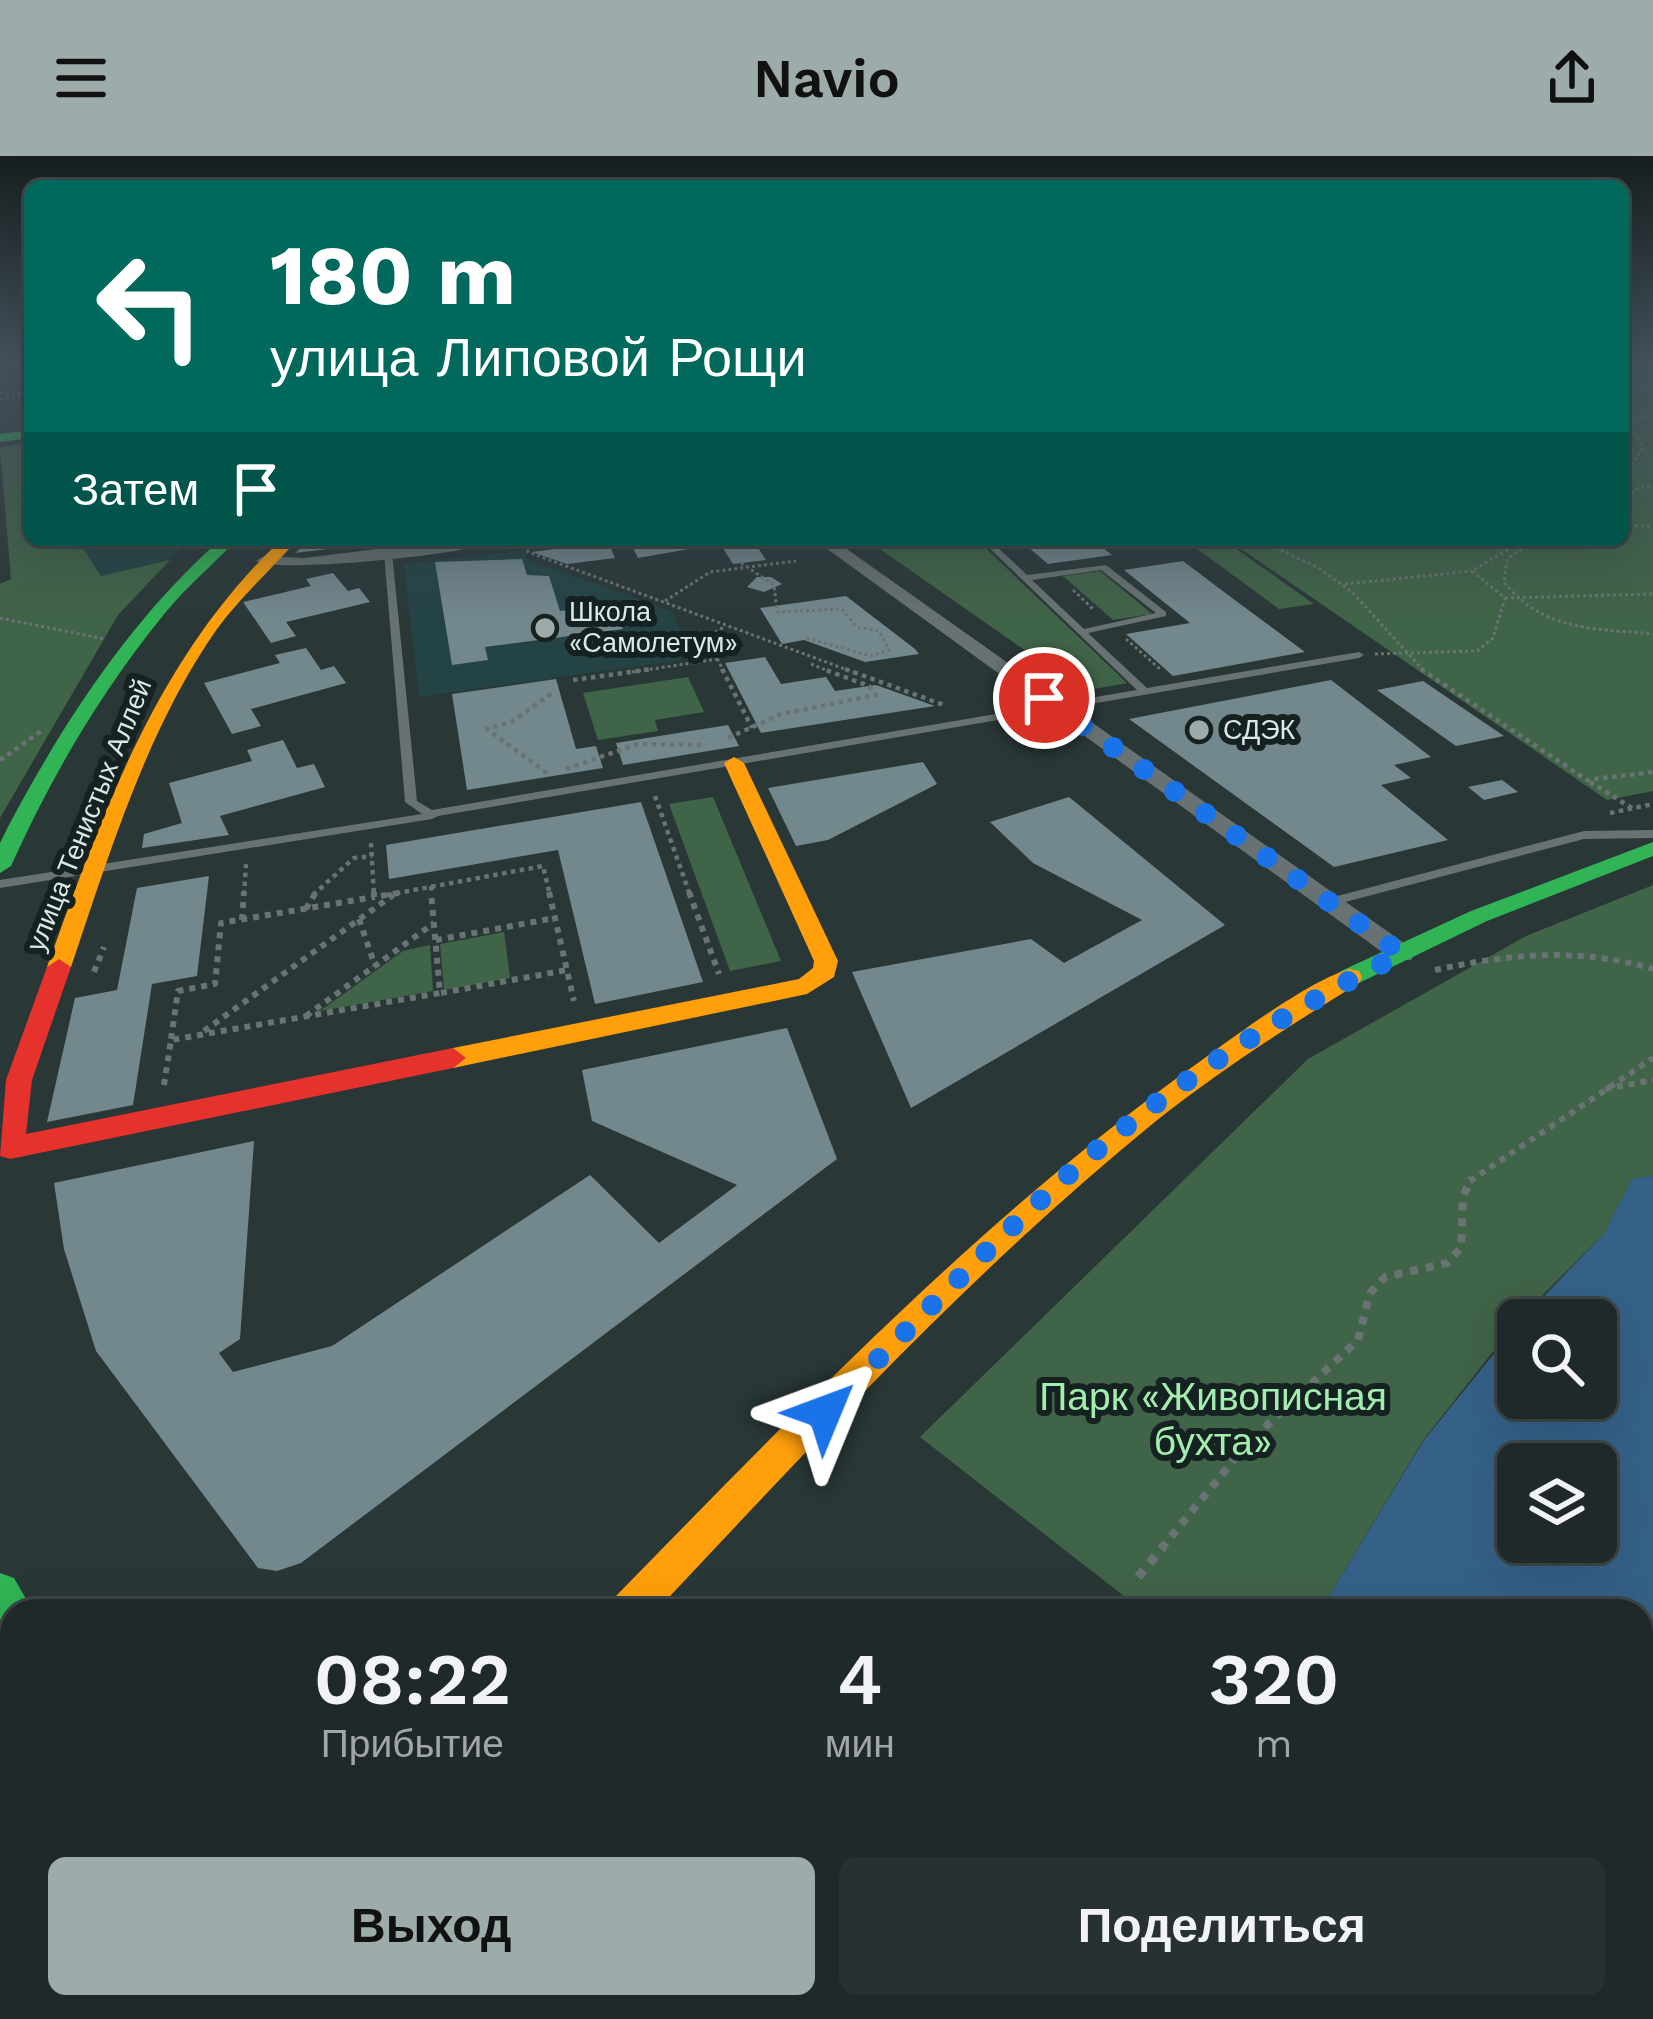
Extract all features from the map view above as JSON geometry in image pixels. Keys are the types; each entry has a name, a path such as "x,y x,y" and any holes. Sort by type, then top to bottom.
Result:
{"main road":[{"path":"0,866 15,827 131,638 172,588 222,546"},
{"name":"улица Тенистых Аллей","path":"283,546 264,561 184,662 94,867 19,1080 10,1148 818,980 826,961 734,750"},
{"path":"641,1599 1049,1191 1231,1053 1309,1001 1410,964 1515,901 1653,848"}],"street":[{"path":"264,561 304,563 443,546"},
{"path":"831,546 1410,964"}],"lane":[{"path":"992,546 1145,692"},
{"path":"388,553 411,802 417,810 447,813"},
{"path":"1025,578 1103,567 1163,614 1161,619 1081,632"},
{"path":"0,884 447,813 734,750 1057,707 1359,655"},
{"path":"1183,674 1194,683"},
{"path":"1330,902 1583,835 1653,834"}],"path":[{"path":"1629,499 1635,489 1653,485"},
{"path":"526,546 528,552 961,712"},
{"path":"1270,546 1342,585 1404,653 1635,810"},
{"path":"1342,585 1472,571 1514,546"},
{"path":"1526,546 1507,559 1504,582 1545,623 1653,634"},
{"path":"664,601 710,572 796,561"},
{"path":"741,563 773,591 772,606 782,613 842,608 857,626 879,632 889,650 871,656 806,638"},
{"path":"1472,571 1505,598 1653,594"},
{"path":"1359,655 1477,651 1493,638 1505,598"},
{"path":"0,618 109,640"},
{"path":"725,626 707,638 760,743"},
{"path":"573,680 718,659"},
{"path":"555,691 513,721 494,723 487,730 548,773 638,744 734,750 757,725 781,714 876,695 869,686 811,664 818,659"},
{"path":"1587,780 1653,772"},
{"path":"634,800 657,796 721,979"},
{"path":"1610,813 1653,804"},
{"path":"350,845 393,838"},
{"path":"371,842 374,897"},
{"path":"306,910 308,899 354,858 372,856"},
{"path":"225,865 247,861 242,920"},
{"path":"161,1104 178,991 215,984 221,923 543,866 575,1005"},
{"path":"431,886 440,994"},
{"path":"200,1034 396,893"},
{"path":"436,940 555,918"},
{"path":"359,920 375,965"},
{"path":"305,1017 434,922"},
{"path":"83,982 100,967 105,946"},
{"path":"1410,964 1599,954 1653,969"},
{"path":"171,1040 567,970"},
{"path":"1138,1577 1246,1444 1358,1340 1370,1293 1384,1277 1447,1263 1461,1248 1463,1196 1473,1175 1595,1091 1653,1058"},
{"path":"1595,1091 1653,1081"}],"shaded area":[{"path":"82,546 185,546 170,560 101,576"},
{"name":"Школа «Самолетум»","path":"524,550 527,559 671,611 688,646 680,660 419,697 404,564"}],"green space":[{"path":"0,448 24,448 24,546 82,546 101,576 170,560 118,615 0,818 0,584 11,579"},
{"path":"1629,448 1653,448 1653,791 1607,800 1237,546 1629,546"},
{"path":"876,546 983,546 1127,683 1083,691"},
{"path":"1193,546 1232,546 1314,604 1279,609"},
{"path":"1100,571 1152,614 1113,620 1063,576"},
{"path":"688,677 704,712 655,720 658,731 598,740 583,693"},
{"path":"713,797 781,961 730,971 669,804"},
{"name":"Парк «Живописная бухта»","path":"1653,885 1653,1176 1632,1179 1604,1234 1539,1299 1497,1299 1497,1347 1424,1439 1327,1599 1128,1599 920,1437 1308,1059 1526,936"},
{"path":"504,932 510,978 444,990 440,944"},
{"path":"430,945 433,991 320,1011 403,951"}],"water":[{"path":"1653,1176 1653,1599 1327,1599 1424,1440 1497,1350 1497,1419 1617,1419 1617,1299 1541,1299 1604,1234 1632,1179"}],"building":[{"path":"304,546 352,546 295,553"},
{"path":"610,546 615,558 567,564 532,552"},
{"path":"632,546 706,546 638,558"},
{"path":"722,546 757,546 766,560 733,564"},
{"path":"1027,546 1101,546 1112,555 1048,564"},
{"path":"522,559 527,575 549,576 560,611 613,604 623,629 485,647 488,660 452,665 435,562"},
{"path":"1183,561 1305,652 1173,676 1126,634 1190,623 1124,570"},
{"path":"333,573 348,591 359,588 370,602 286,622 296,636 271,643 243,602 311,586 306,579"},
{"path":"757,577 771,577 782,584 764,592 747,587"},
{"path":"846,596 919,654 865,662 804,640 782,644 760,608"},
{"path":"306,648 321,670 334,666 346,683 251,709 261,726 232,734 204,683 280,663 275,655"},
{"path":"765,657 781,684 826,677 835,691 876,685 935,706 761,733 725,663"},
{"path":"556,679 576,749 596,746 603,768 467,790 452,694"},
{"path":"1331,680 1431,757 1394,765 1411,778 1381,785 1448,840 1334,867 1129,719"},
{"path":"1423,681 1504,736 1456,746 1377,690"},
{"path":"728,725 739,746 623,765 616,743"},
{"path":"283,740 297,768 314,764 325,787 220,816 229,835 142,848 144,834 182,823 169,783 252,761 247,750"},
{"path":"923,762 937,784 828,840 796,846 768,788"},
{"path":"1502,780 1518,792 1484,800 1468,787"},
{"path":"1069,797 1225,925 911,1108 852,972 1031,939 1064,963 1142,920 1033,863 990,822"},
{"path":"641,802 703,982 595,1004 558,850 389,879 386,845"},
{"path":"209,876 197,976 152,984 133,1105 47,1122 75,998 117,990 137,888"},
{"path":"787,1028 837,1159 301,1563 277,1571 258,1568 96,1351 64,1249 54,1183 254,1141 240,1339 219,1353 233,1372 332,1346 590,1175 659,1243 737,1185 592,1121 582,1070"}],"traffic: fast":[{"path":"0,866 42,781 98,690 162,606 222,546"},
{"path":"1350,977 1479,916 1653,848"},
{"path":"0,1592 5,1599"}],"traffic: slow":[{"path":"59,967 122,794 177,680 247,581 284,546"},
{"path":"453,1058 807,986 825,971 826,961 734,763"},
{"path":"641,1599 881,1352 1057,1187 1247,1041 1350,977"}],"traffic: jam":[{"path":"59,967 19,1080 10,1148 453,1058"}],"place":[{"name":"Школа «Самолетум»","path":"545,628"},
{"name":"СДЭК","path":"1199,730"}],"route":[{"path":"825,1412 1049,1191 1192,1079 1309,1001 1402,954 1044,698"}]}
